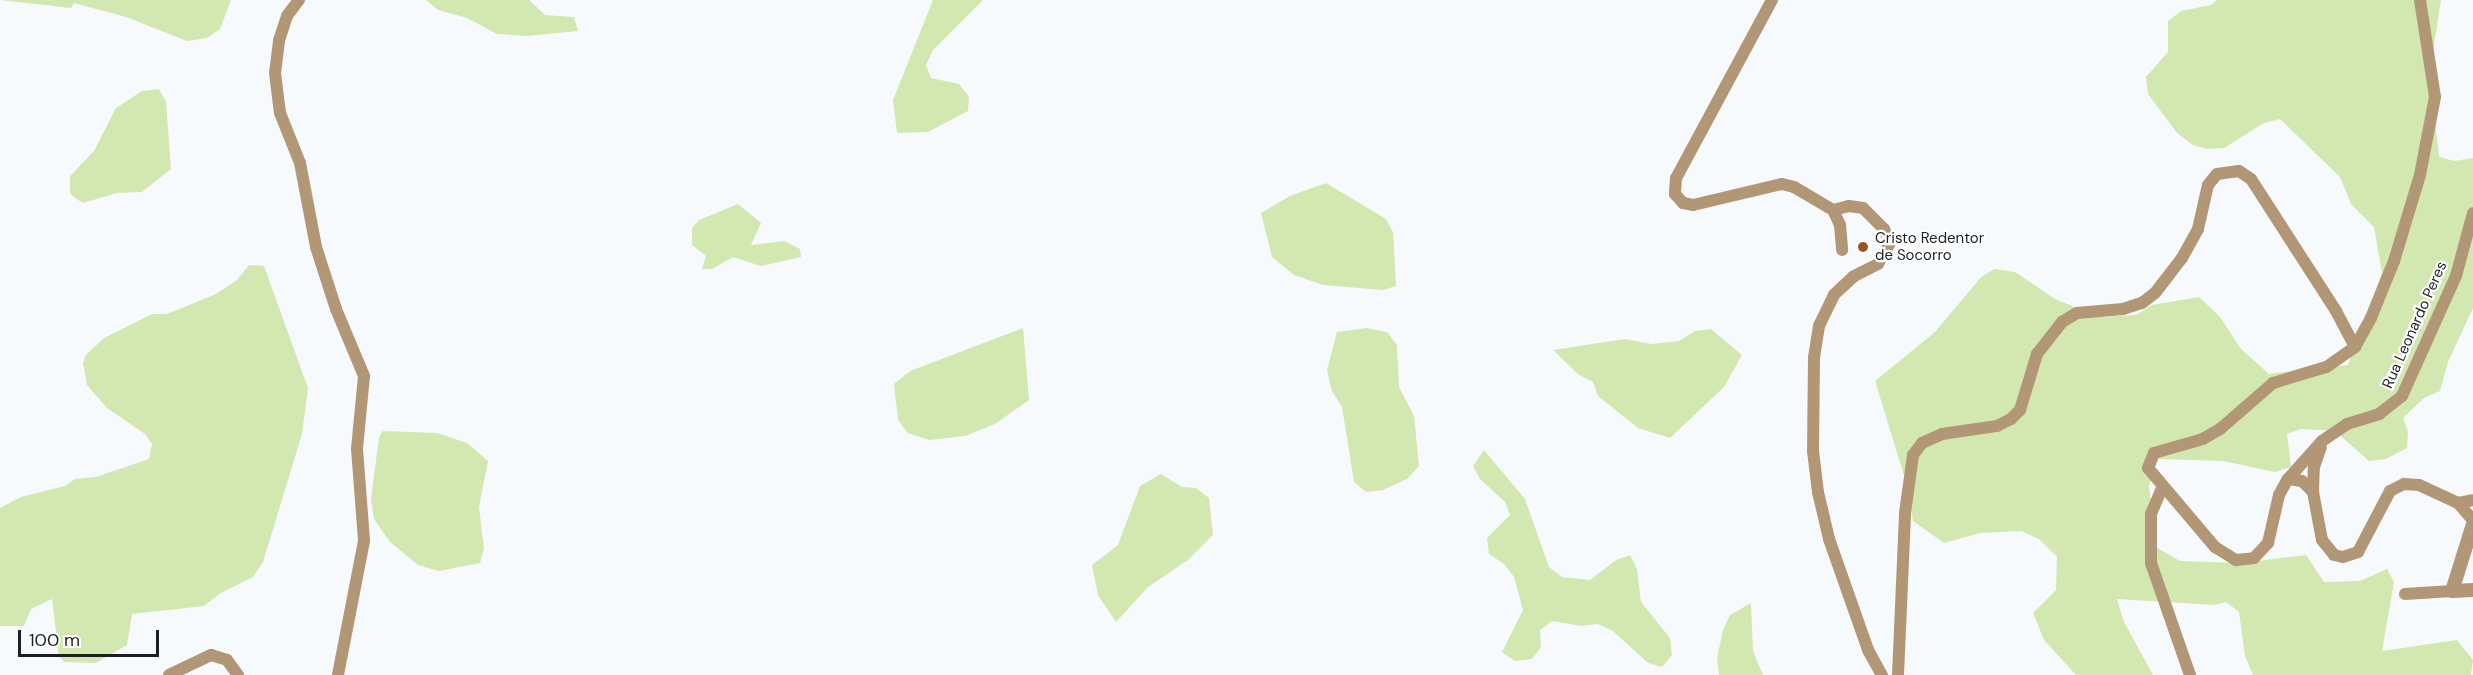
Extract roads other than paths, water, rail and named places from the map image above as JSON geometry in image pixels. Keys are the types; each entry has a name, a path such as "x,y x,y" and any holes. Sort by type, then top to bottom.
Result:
{"street":[{"path":"299,0 287,16 279,41 275,73 280,113 300,163 316,247 336,309 364,376 366,395 357,449 364,541 338,675"},
{"path":"1772,0 1676,178 1675,194 1683,203 1693,205 1782,184 1809,194 1833,210 1840,225 1842,250"},
{"path":"2190,675 2151,563 2151,514 2162,488 2148,468 2154,453 2203,439 2220,429 2273,384 2326,368 2355,347 2372,318 2394,261 2420,176 2435,97 2420,0"},
{"path":"1898,675 1905,513 1913,455 1922,443 1942,434 1997,426 2011,419 2020,410 2037,354 2062,322 2077,314 2123,309 2142,303 2155,293 2182,258 2198,229 2208,185 2217,174 2239,171 2251,178 2336,311 2355,347"},
{"path":"1833,210 1848,206 1863,208 1884,229 1890,243 1878,264 1853,277 1834,295 1819,326 1814,357 1813,451 1818,492 1829,539 1868,650 1882,675"},
{"name":"Rua Leonardo Peres","path":"2162,488 2215,547 2227,557 2246,561 2261,554 2268,543 2279,495 2289,479 2322,441 2347,424 2379,414 2402,396 2456,276 2473,213"},
{"path":"2322,441 2314,468 2313,492 2326,548 2343,557 2358,552 2365,543 2383,502 2396,487 2419,486 2458,503 2473,522 2452,591"},
{"path":"2289,479 2302,481 2313,492"},
{"path":"2458,503 2473,500"},
{"path":"2405,594 2473,590"},
{"path":"169,675 211,655 227,660 238,675"}],"place":[{"name":"Cristo Redentor de Socorro","path":"1863,247"}]}
